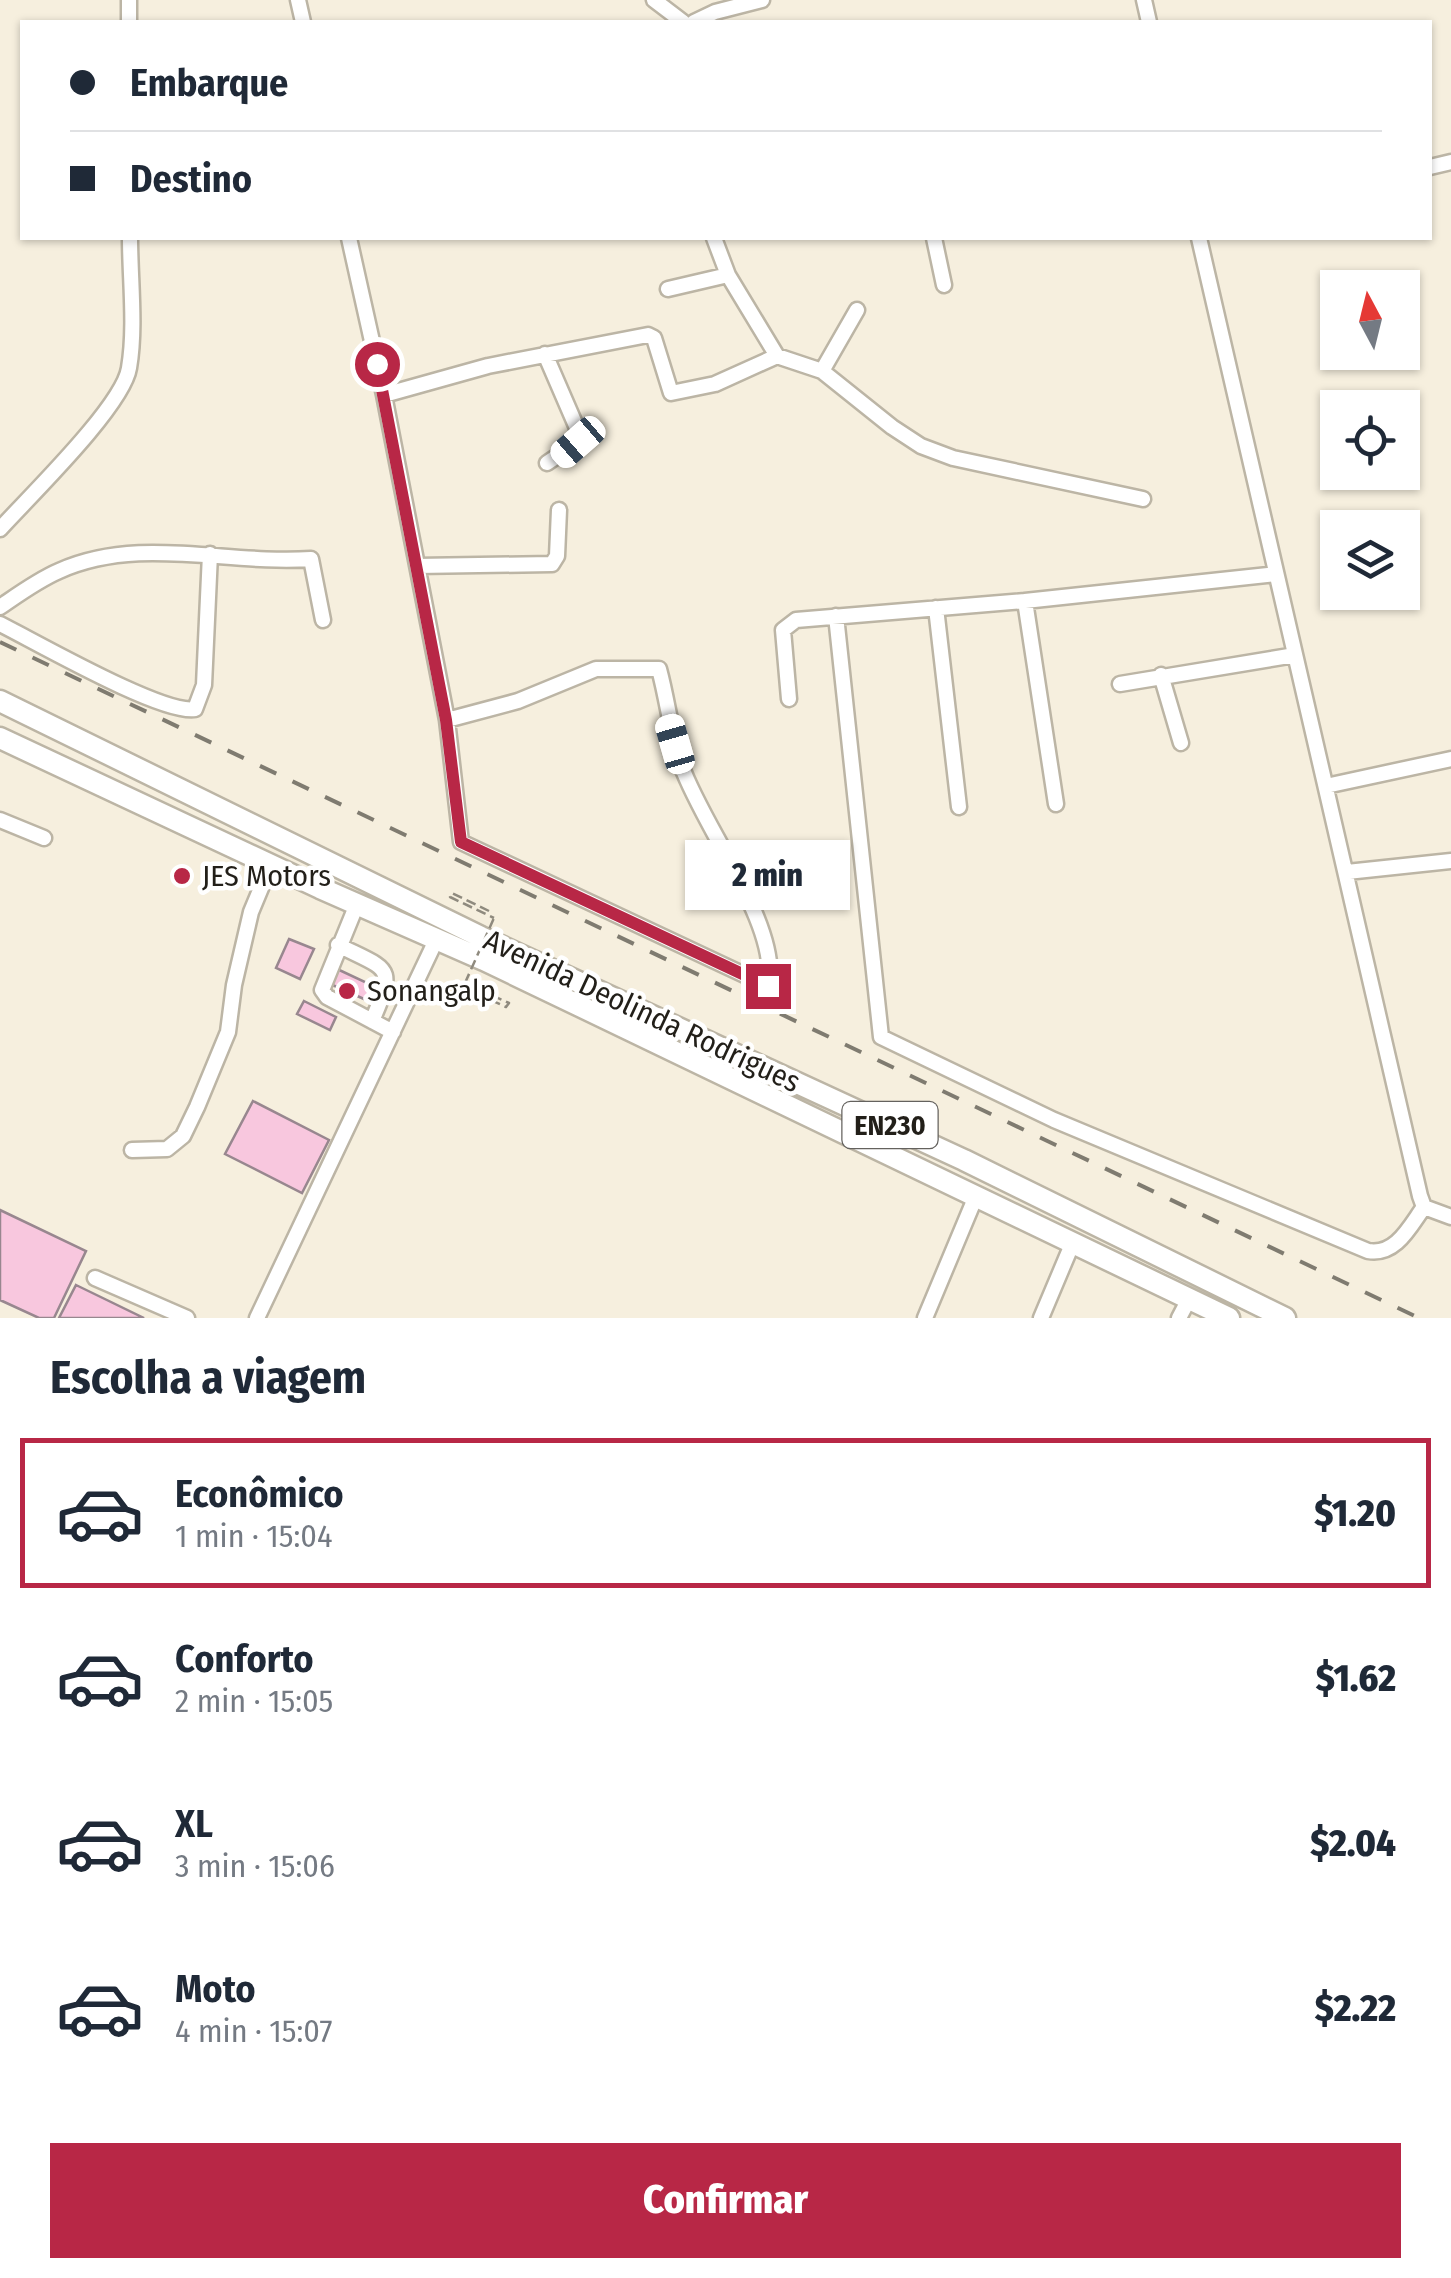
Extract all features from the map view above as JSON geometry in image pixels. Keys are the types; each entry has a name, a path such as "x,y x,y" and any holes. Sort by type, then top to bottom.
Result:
{"highway":[{"name":"Avenida Deolinda Rodrigues","path":"0,701 482,937 964,1160 1285,1318"},
{"name":"Avenida Deolinda Rodrigues","path":"0,738 356,904 438,938 1229,1318"}],"street":[{"path":"654,0 680,20"},
{"path":"698,20 728,4 762,0"},
{"path":"0,529 98,420 124,383 129,371 130,240"},
{"path":"349,240 384,395 446,720 461,842 768,986 770,954 750,903 681,766 659,670 596,670 518,700 446,720"},
{"path":"715,240 728,276 776,356 822,372 920,446 952,458 1143,498"},
{"path":"934,240 944,285"},
{"path":"1199,240 1424,1207"},
{"path":"668,289 728,276"},
{"path":"822,372 857,310"},
{"path":"384,395 545,354 648,336 656,344 668,391 676,394 745,373 776,356"},
{"path":"545,354 580,435 570,448 547,463"},
{"path":"417,566 552,564 557,556 559,510"},
{"path":"0,624 143,694 186,711 195,709 204,685 210,554"},
{"path":"0,607 57,571 86,561 123,555 210,554 311,559 323,620"},
{"path":"789,699 783,630 796,620 1276,574"},
{"path":"1025,601 1056,804"},
{"path":"936,608 959,806"},
{"path":"836,616 881,1036 1054,1120 1368,1251 1377,1253 1394,1246 1424,1207"},
{"path":"1120,684 1295,655"},
{"path":"1161,675 1181,743"},
{"path":"1326,786 1451,759"},
{"path":"0,820 44,838"},
{"path":"1347,872 1451,861"},
{"path":"132,1150 168,1148 183,1136 228,1032 243,945 271,864"},
{"path":"356,904 322,990 327,998 393,1032"},
{"path":"257,1318 438,938"},
{"path":"338,945 381,966 387,976 372,1021"},
{"path":"925,1318 976,1196"},
{"path":"1424,1207 1451,1217"},
{"path":"1040,1318 1073,1242"},
{"path":"95,1278 186,1318"},
{"path":"1179,1318 1190,1297"}],"path":[{"path":"469,990 506,1007 508,1002 465,983 494,918 450,897 452,893 489,911"}],"building":[{"path":"289,939 314,949 300,979 276,968"},
{"path":"335,968 380,989 373,1003 328,983"},
{"path":"304,1001 336,1017 330,1030 297,1014"},
{"path":"253,1101 329,1140 302,1193 225,1154"},
{"path":"0,1210 86,1251 54,1318 39,1318 0,1300"},
{"path":"76,1285 144,1318 59,1318"}],"railway":[{"path":"0,642 1419,1318"}],"place":[{"name":"JES Motors","path":"182,876"},
{"name":"Sonangalp","path":"347,991"}],"route":[{"path":"377,364 446,720 461,842 768,986"}]}
